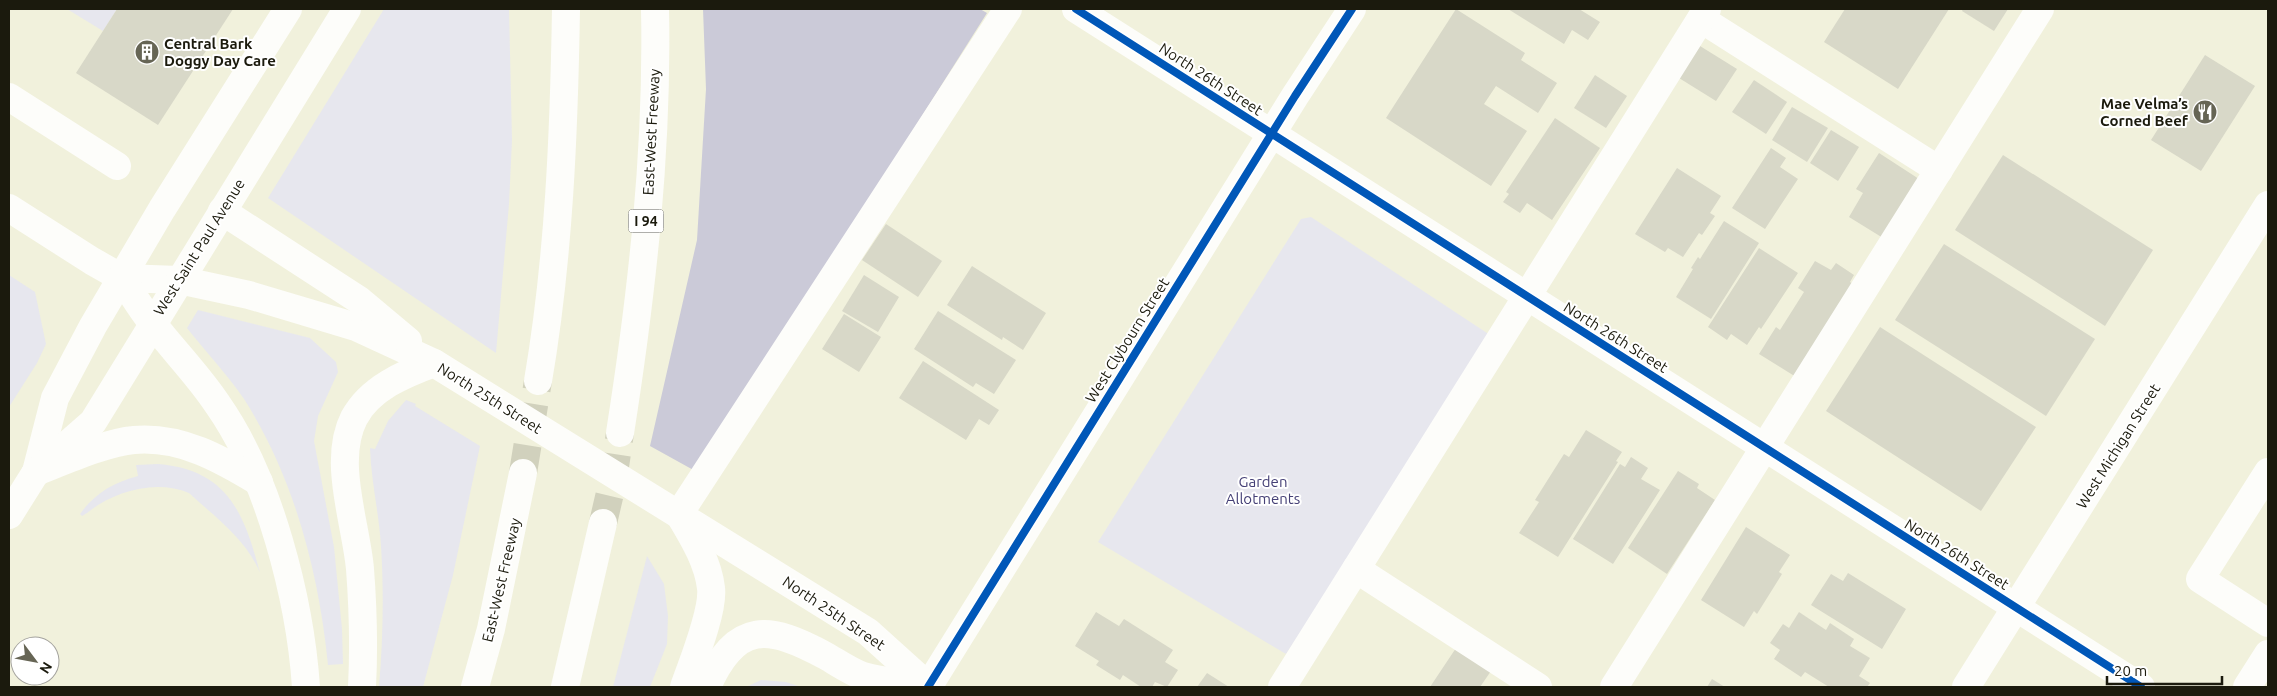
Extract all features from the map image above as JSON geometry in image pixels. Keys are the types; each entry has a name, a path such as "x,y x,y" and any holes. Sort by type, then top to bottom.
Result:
{"main road":[{"name":"West Saint Paul Avenue","path":"36,472 55,398 162,209 288,9"},
{"name":"West Saint Paul Avenue","path":"9,515 36,472 93,422 347,9"},
{"path":"538,380 546,337 555,251 562,151 566,9"},
{"name":"East-West Freeway","path":"620,433 638,306 645,234 652,145 655,9"},
{"path":"684,687 708,614 711,588 703,559 692,536 668,508 1008,9"},
{"name":"North 26th Street","path":"1076,9 2141,687"},
{"name":"West Clybourn Street","path":"928,687 1352,9"},
{"path":"1614,687 2040,9"},
{"path":"1282,687 1704,14 1939,170"},
{"path":"9,97 117,166"},
{"name":"West Michigan Street","path":"1966,687 2268,205"},
{"name":"North 25th Street","path":"9,208 92,262 122,278 179,280 249,295 325,316 434,363 868,632 928,687"},
{"path":"222,211 359,300 434,363 405,374 379,391 354,418 347,439 345,468 360,567 363,632 362,687"},
{"path":"122,278 152,324 218,404 246,452 259,482 293,595 306,687"},
{"path":"36,472 130,440 156,440 192,447 216,457 259,482"},
{"path":"2268,472 2200,579 2268,623"},
{"name":"East-West Freeway","path":"475,687 493,620 523,473"},
{"path":"565,687 603,523"},
{"path":"1356,569 1538,687"},
{"path":"707,687 726,652 748,636 770,633 816,651 862,676 928,687"},
{"path":"2247,687 2268,654"}],"green space":[{"path":"67,9 117,9 103,31"},
{"path":"384,9 509,9 512,140 509,204 496,353 268,198"},
{"name":"Garden Allotments","path":"1311,217 1490,335 1352,556 1286,654 1098,542 1301,219"},
{"path":"9,275 35,292 46,344 37,363 9,407"},
{"path":"198,310 310,338 336,362 338,372 318,416 314,441 334,547 342,629 343,664 328,665 324,630 311,561 290,493 277,461 262,429 244,399 187,328"},
{"path":"406,400 416,404 415,406 480,446 453,575 423,687 379,687 383,616 382,564 370,448 375,449 388,421"},
{"path":"158,464 182,468 201,475 217,485 229,498 239,514 254,551 260,573 239,540 189,493 163,487 149,487 122,493 98,505 82,516 80,514 92,500 105,490 120,482 138,476 136,465"},
{"path":"647,556 664,584 668,616 667,644 650,687 613,687"},
{"path":"761,680 786,682 801,687 746,687"}],"shaded area":[{"path":"703,9 980,9 987,13 697,472 650,446 697,240 706,89"}],"building":[{"name":"Central Bark Doggy Day Care","path":"117,9 233,9 158,125 76,73"},
{"path":"1456,9 1525,53 1521,60 1557,83 1538,113 1496,86 1484,104 1527,131 1491,186 1386,118"},
{"path":"1508,9 1579,9 1600,22 1588,40 1572,30 1564,44"},
{"path":"1845,9 1949,9 1898,89 1824,42"},
{"path":"1963,9 2008,9 1994,31 1962,11"},
{"path":"1700,46 1737,69 1716,101 1679,78"},
{"path":"2205,55 2255,86 2201,171 2151,140"},
{"path":"1595,75 1627,96 1606,128 1574,108"},
{"path":"1754,80 1787,102 1766,134 1732,112"},
{"path":"1792,107 1828,128 1807,162 1772,140"},
{"path":"1555,118 1600,148 1552,220 1527,203 1520,213 1503,202 1509,194 1506,192"},
{"path":"1831,130 1859,147 1838,181 1810,163"},
{"path":"1771,148 1786,158 1780,167 1798,179 1765,229 1732,208"},
{"path":"1879,153 1919,179 1883,238 1849,217 1863,193 1856,189"},
{"path":"2003,155 2153,250 2105,326 1955,230"},
{"path":"1677,168 1721,196 1710,213 1715,216 1702,235 1699,233 1683,257 1668,248 1665,252 1635,234"},
{"path":"1724,221 1759,243 1711,319 1676,297 1693,269 1691,268 1698,257 1700,259"},
{"path":"886,224 942,261 918,297 862,260"},
{"path":"1944,244 2095,339 2046,416 1895,320"},
{"path":"1759,248 1798,273 1761,329 1759,327 1747,345 1731,334 1727,340 1708,327"},
{"path":"1815,261 1831,270 1836,263 1854,275 1850,282 1853,284 1796,377 1759,354 1776,327 1780,330 1804,292 1798,288"},
{"path":"972,266 1046,313 1023,350 1003,337 1002,340 947,305"},
{"path":"864,275 899,297 878,332 842,311"},
{"path":"938,311 1016,360 994,394 976,383 973,387 914,349"},
{"path":"844,314 881,337 859,372 822,349"},
{"path":"1880,327 2036,427 1981,511 1826,411"},
{"path":"923,361 999,410 989,425 979,419 966,440 899,398"},
{"path":"1586,430 1622,452 1616,461 1618,462 1558,557 1519,533 1539,502 1535,500 1564,454 1569,457"},
{"path":"1631,457 1648,468 1641,479 1660,490 1613,564 1573,539 1620,464 1625,467"},
{"path":"1678,471 1699,484 1697,488 1715,500 1667,574 1628,548"},
{"path":"1746,527 1790,555 1779,572 1782,574 1757,614 1754,611 1744,627 1701,600"},
{"path":"1848,573 1906,609 1882,649 1811,605 1831,574 1843,581"},
{"path":"1096,612 1119,626 1124,619 1173,650 1165,662 1178,670 1167,687 1155,682 1152,687 1141,687 1123,675 1120,680 1096,665 1099,661 1075,646"},
{"path":"1799,612 1826,630 1830,623 1854,639 1850,646 1870,658 1859,676 1870,683 1867,687 1829,687 1805,672 1801,677 1774,659 1780,650 1770,643 1783,624 1789,628"},
{"path":"1456,648 1491,671 1480,687 1430,687"},
{"path":"1207,673 1229,687 1197,687"},
{"path":"1712,679 1725,687 1707,687"}],"tunnel":[{"path":"523,473 538,381"},
{"path":"603,523 613,480 620,433"}],"cycle path":[{"path":"1076,9 2141,687"},
{"path":"928,687 1295,96 1352,9"}],"place":[{"name":"Central Bark Doggy Day Care","path":"147,52"},
{"name":"Mae Velma’s Corned Beef","path":"2205,112"}]}
